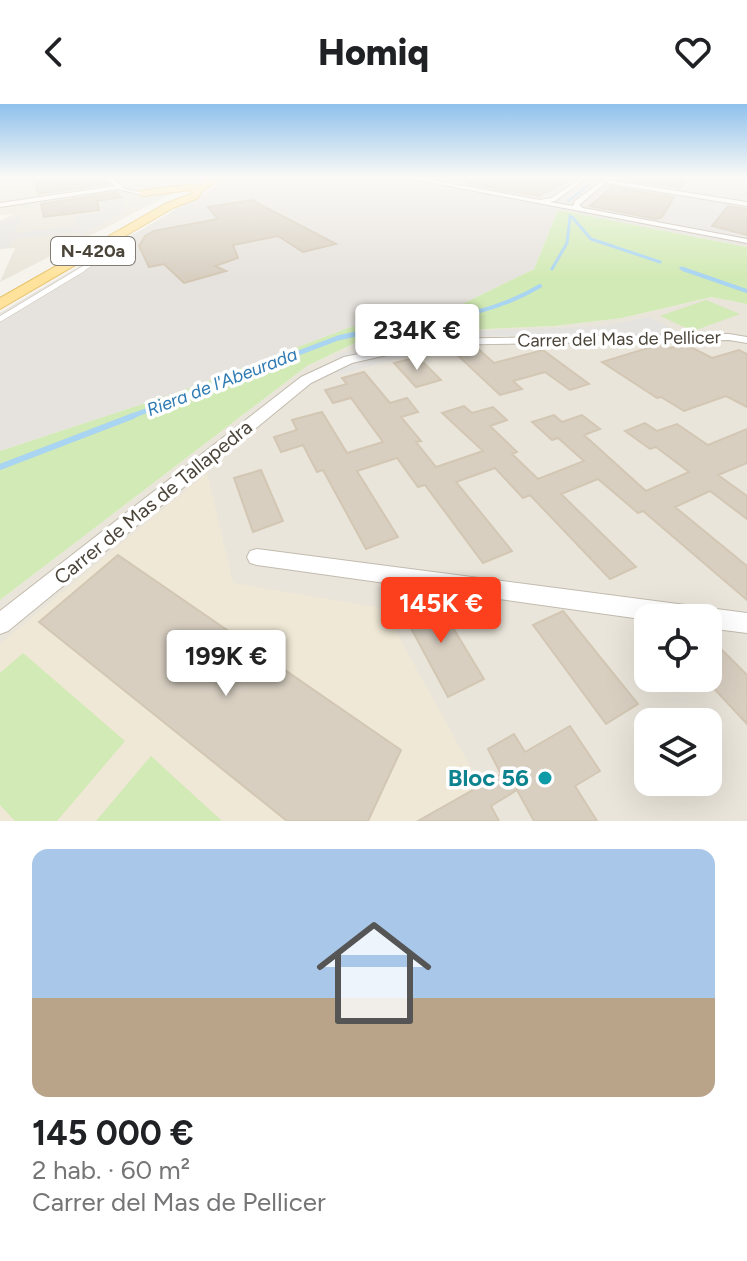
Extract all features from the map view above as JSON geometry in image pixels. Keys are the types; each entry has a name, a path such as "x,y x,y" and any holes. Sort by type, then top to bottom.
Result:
{"main road":[{"name":"N-420a","path":"0,293 149,210"},
{"name":"N-420a","path":"0,304 154,210"}],"street":[{"path":"584,210 747,241"},
{"name":"Carrer del Mas de Pellicer","path":"306,380 348,360 431,342 461,339 561,342 729,337 747,340"},
{"name":"Carrer de Mas de Tallapedra","path":"0,624 306,380"},
{"path":"257,557 634,608"},
{"path":"722,620 747,623"}],"lane":[{"path":"0,319 94,262 78,259"}],"shaded area":[{"path":"0,210 139,210 0,282 15,248 0,249 0,221 14,214 0,215"},
{"path":"174,210 558,210 534,269 448,311 351,327 176,393 0,451 0,313"},
{"path":"560,210 747,210 747,247"},
{"path":"672,210 747,210 747,238 660,222"},
{"path":"126,211 79,236 79,232 12,239 8,248 0,249 0,221 20,216 15,233 76,226 78,215"},
{"path":"713,297 747,304 747,821 0,821 0,600 307,366 375,334 555,326 622,318"},
{"path":"649,317 685,335 459,336 457,332 604,326"},
{"path":"406,337 428,337 435,349 335,375 335,355"},
{"path":"207,473 233,583 383,608 481,786 429,821 368,821 400,750 118,555 39,622 287,821 222,821 151,756 96,821 0,821 0,644"}],"green space":[{"path":"560,210 747,247 747,304 712,297 622,318 555,326 374,334 307,366 0,600 0,451 176,393 351,327 448,311 534,269"},
{"path":"706,300 740,314 693,331 660,316"},
{"path":"23,653 125,741 57,821 15,821 0,805 0,673"},
{"path":"151,756 222,821 96,821"}],"building":[{"path":"42,210 95,210 44,217"},
{"path":"211,210 272,210 336,244 303,252 278,236 233,245 238,258 215,266 226,271 184,283 164,264 149,267 139,246 145,236 154,231 218,219"},
{"path":"613,210 666,210 656,219"},
{"path":"724,210 747,210 747,235 712,226"},
{"path":"661,344 670,348 685,344 712,358 739,350 747,354 747,407 726,396 684,411 661,397 657,398 602,362"},
{"path":"476,347 494,363 543,350 589,384 570,390 545,372 513,381 522,389 500,395 451,349"},
{"path":"414,358 420,364 424,363 441,380 416,387 394,363"},
{"path":"364,372 390,403 407,398 418,412 401,417 421,441 416,442 436,467 483,451 442,413 464,406 472,413 493,407 507,420 490,426 517,452 512,454 538,479 584,461 558,438 552,440 532,422 554,415 562,422 582,415 600,429 584,435 646,491 689,472 656,447 650,449 625,431 645,423 657,431 677,424 708,445 747,429 747,463 718,475 747,496 747,519 710,491 675,507 747,566 747,600 643,511 638,513 598,479 561,494 636,567 610,579 530,495 523,498 495,468 456,482 512,551 483,563 425,485 418,487 397,458 357,471 398,537 366,549 323,470 317,472 303,445 281,452 274,437 297,430 292,420 322,412 347,453 383,442 351,398 333,403 325,390 347,384 342,378"},
{"path":"261,470 283,521 253,532 234,478"},
{"path":"118,555 401,750 368,821 287,821 39,622"},
{"path":"432,593 484,679 448,697 399,606"},
{"path":"563,611 638,704 606,724 533,625"},
{"path":"722,650 747,675 747,724 717,692 722,692"},
{"name":"Bloc 56","path":"570,726 600,771 575,786 597,821 534,821 517,790 491,806 499,821 418,821 501,774 488,749 514,734 525,752"}],"waterway":[{"name":"Riera de l'Abeurada","path":"552,269 567,243 570,217"},
{"name":"Riera de l'Abeurada","path":"570,217 573,219"},
{"path":"572,217 591,239 660,262"},
{"path":"681,268 685,270"},
{"path":"685,270 747,291"},
{"name":"Riera de l'Abeurada","path":"347,336 470,314 517,298 540,286"},
{"name":"Riera de l'Abeurada","path":"347,336 356,334"},
{"name":"Riera de l'Abeurada","path":"127,418 347,336"},
{"name":"Riera de l'Abeurada","path":"0,467 133,416"}],"place":[{"name":"Bloc 56","path":"545,778"}]}
